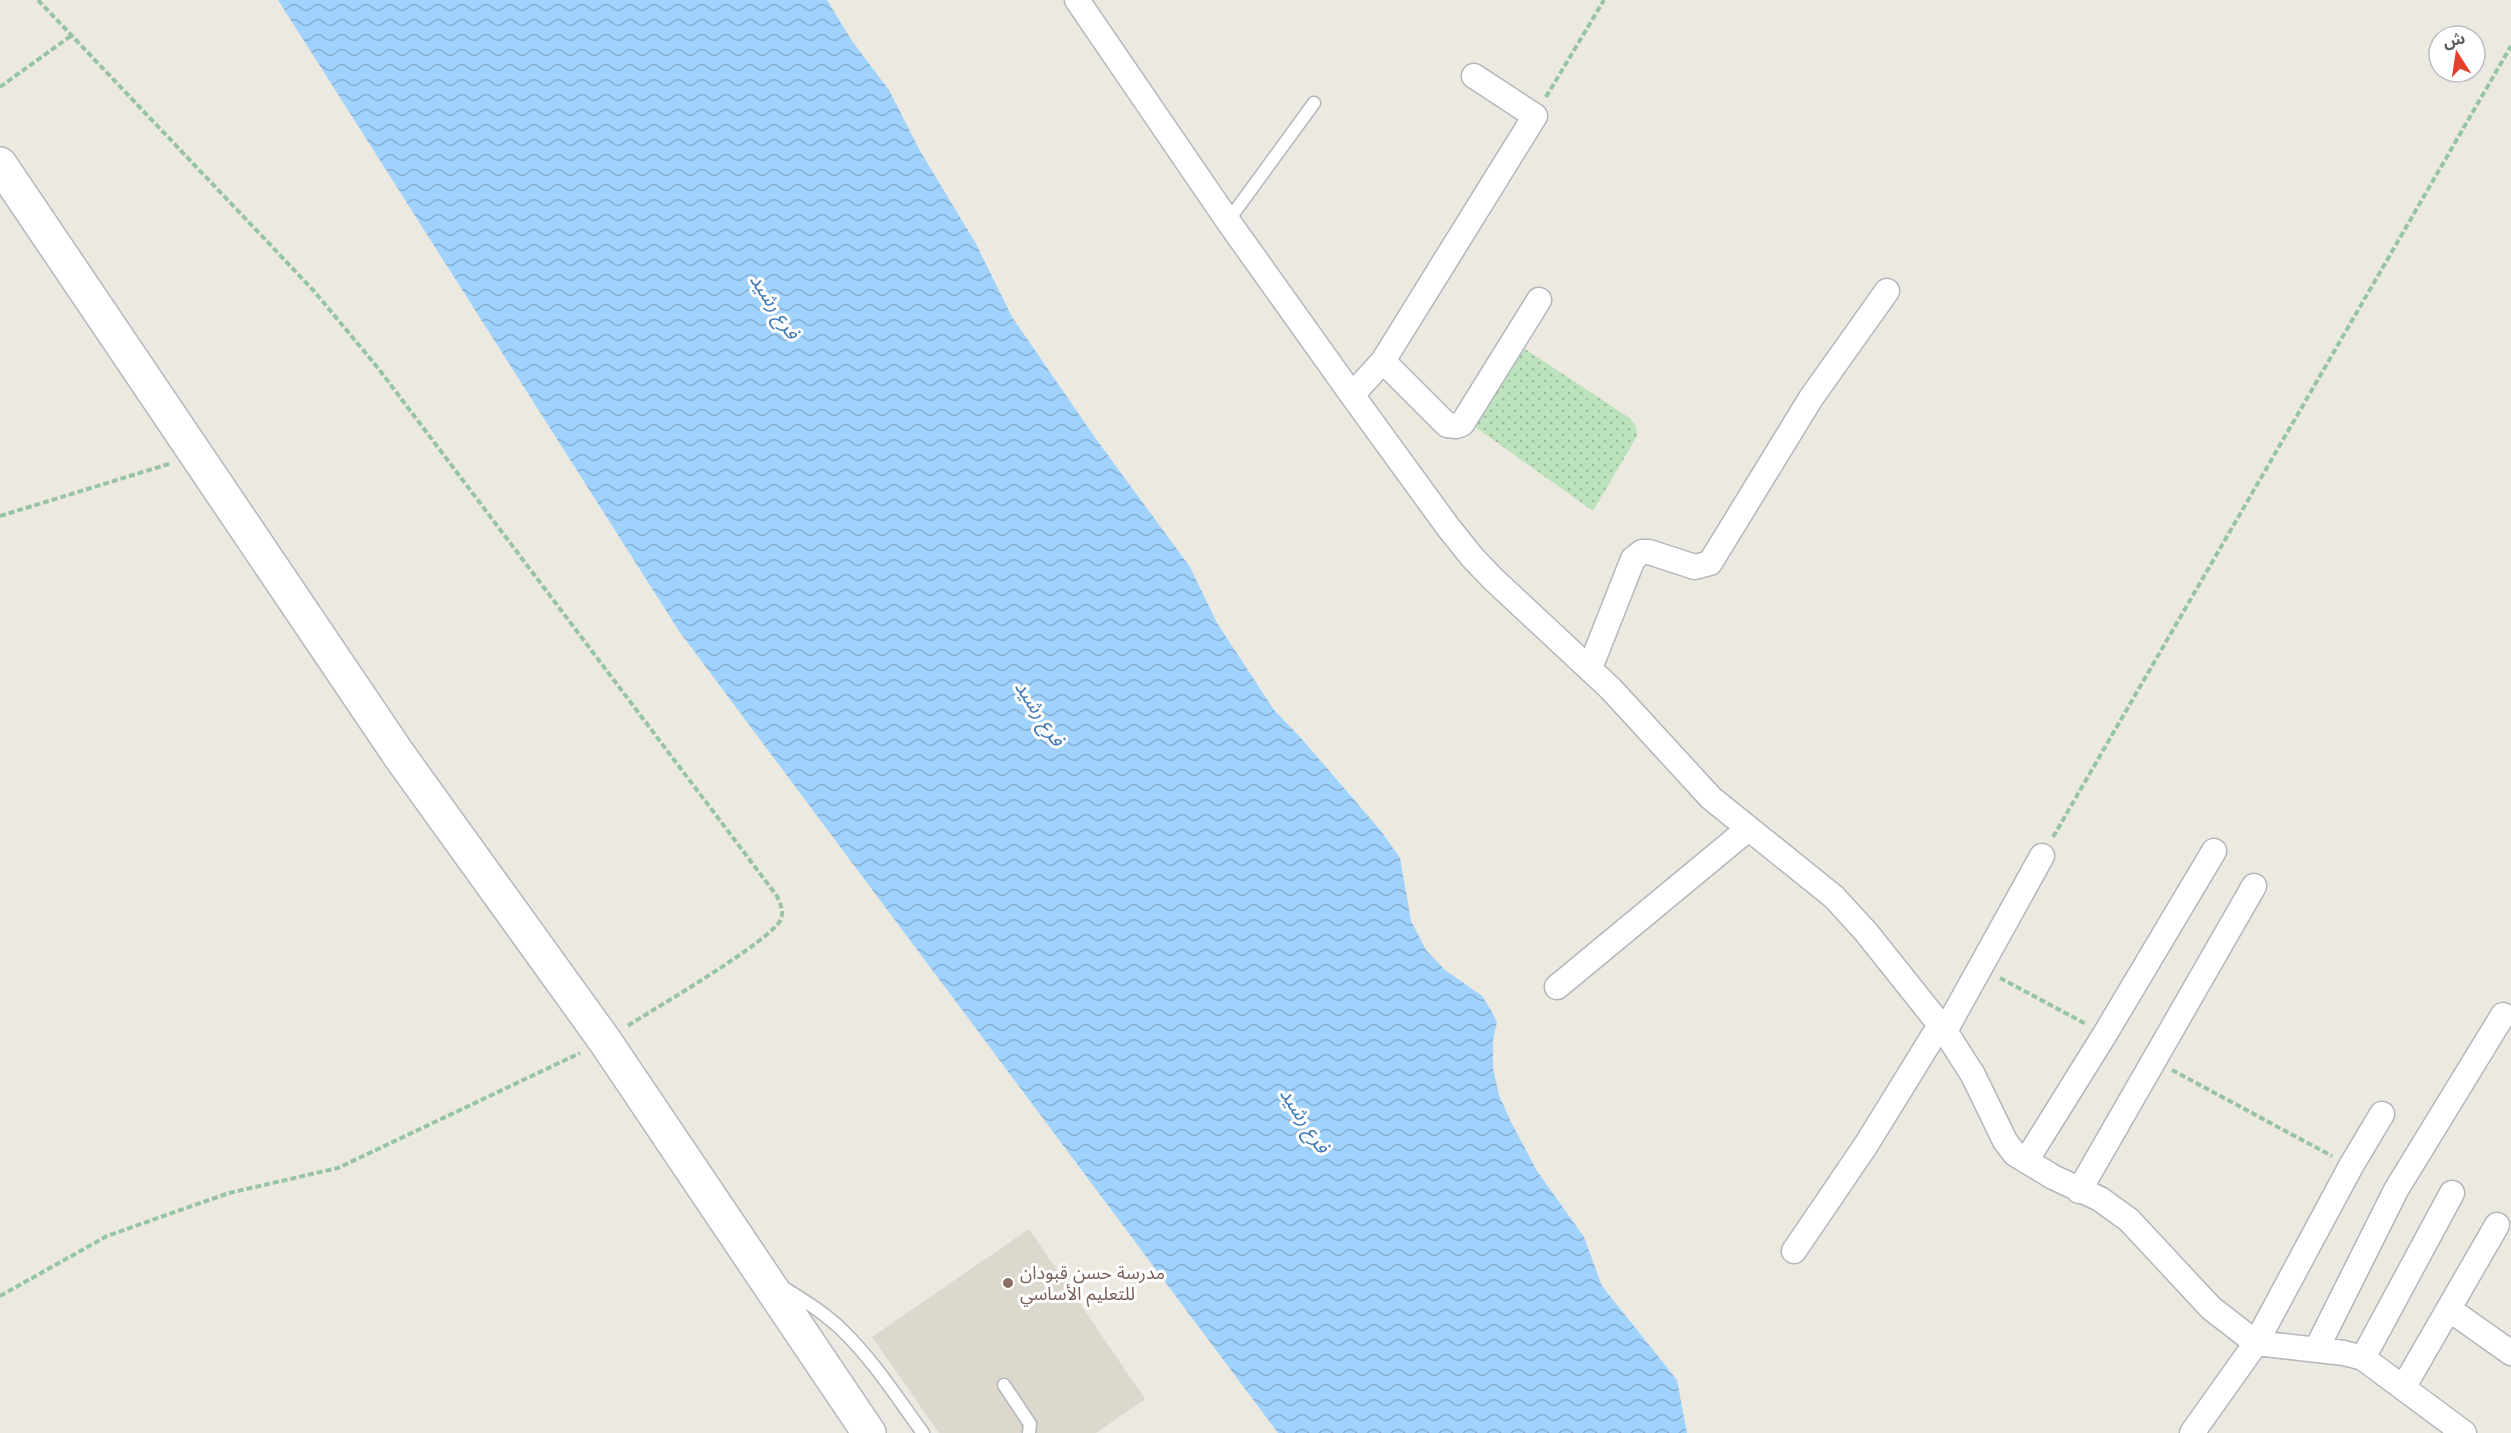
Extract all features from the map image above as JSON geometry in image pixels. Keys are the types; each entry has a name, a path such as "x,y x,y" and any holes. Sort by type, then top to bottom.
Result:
{"street":[{"path":"1077,0 1228,221 1352,395 1472,557 1590,668 1711,798 1834,897 1866,932 1942,1028 1973,1075 2005,1141 2014,1154 2114,1208 2129,1220 2211,1308 2256,1343 2354,1354 2363,1358 2464,1433"},
{"path":"1352,395 1383,361 1535,116 1474,76"},
{"path":"0,164 199,455 399,755 605,1041 869,1433"},
{"path":"1590,668 1633,559 1642,552 1650,552 1695,567 1710,563 1811,398 1887,291"},
{"path":"1383,361 1447,425 1462,424 1539,300"},
{"path":"1557,987 1748,829"},
{"path":"2026,1161 2105,1034 2214,850"},
{"path":"1794,1251 1942,1028 1980,967 2042,856"},
{"path":"2079,1191 2254,886"},
{"path":"2316,1350 2396,1190 2503,1015"},
{"path":"2192,1433 2256,1343 2382,1114"},
{"path":"2363,1358 2452,1193"},
{"path":"2403,1388 2497,1225"},
{"path":"2449,1309 2511,1353"}],"lane":[{"path":"1228,221 1314,103"},
{"path":"764,1276 810,1304 845,1332 922,1433"},
{"path":"1004,1385 1030,1424 1029,1433"}],"path":[{"path":"0,1296 107,1236 229,1193 338,1168 605,1041 761,939 776,927 781,918 782,909 777,897 378,368 314,291 38,0"},
{"path":"1535,116 1604,0"},
{"path":"0,87 71,36"},
{"path":"2042,856 2511,46"},
{"path":"0,516 199,455"},
{"path":"1980,967 2105,1034"},
{"path":"2153,1060 2351,1167"}],"shaded area":[{"name":"مدرسة حسن قبودان للتعليم الأساسي","path":"1029,1229 1145,1399 1096,1433 939,1433 872,1337"}],"green space":[{"path":"1516,343 1631,419 1636,427 1637,436 1593,511 1467,421"}],"water":[{"name":"فرع رشيد","path":"278,0 827,0 852,41 889,90 920,151 975,242 1012,317 1096,439 1190,567 1217,623 1274,710 1381,831 1400,858 1411,921 1426,950 1445,970 1482,996 1497,1022 1493,1040 1493,1068 1499,1095 1511,1122 1537,1171 1584,1237 1602,1286 1677,1380 1687,1433 1278,1433 679,631"}],"place":[{"name":"مدرسة حسن قبودان للتعليم الأساسي","path":"1008,1283"}]}
